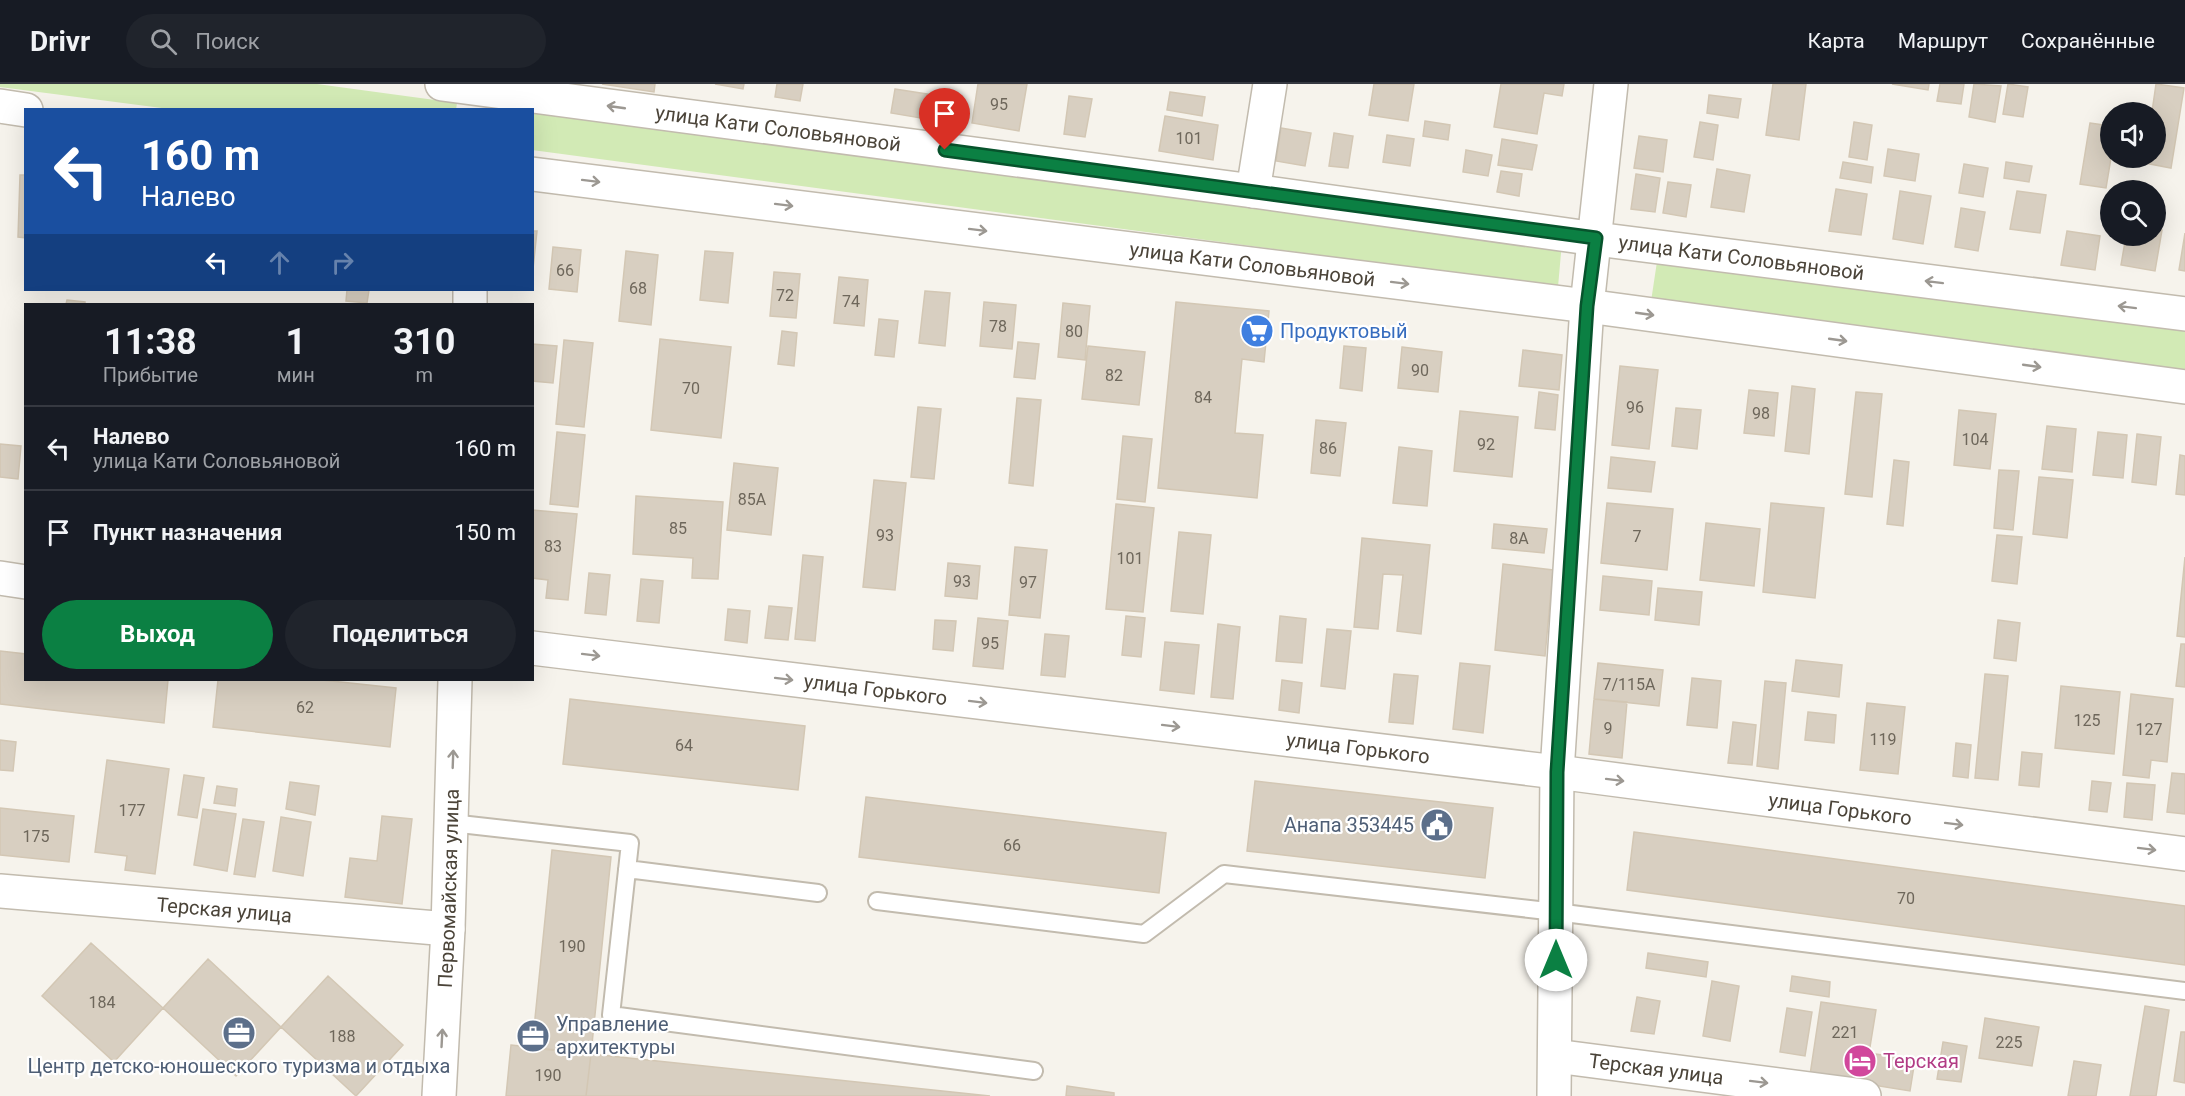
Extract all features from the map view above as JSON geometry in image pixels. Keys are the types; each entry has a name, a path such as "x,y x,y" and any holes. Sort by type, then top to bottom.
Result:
{"street":[{"name":"улица Кати Соловьяновой","path":"442,84 485,94 1253,191 2185,314"},
{"path":"1253,191 1269,84"},
{"path":"1554,1096 1557,772 1587,306 1611,84"},
{"path":"0,106 24,110"},
{"name":"улица Кати Соловьяновой","path":"534,174 1587,306 2185,387"},
{"path":"0,578 24,582"},
{"name":"улица Горького","path":"534,648 1557,772 2185,854"},
{"name":"Первомайская улица","path":"439,1096 448,929 455,681"},
{"name":"Терская улица","path":"0,891 448,929"},
{"name":"Терская улица","path":"1555,1056 1864,1096"}],"lane":[{"path":"451,823 630,843 611,1015 1034,1071"},
{"path":"627,869 818,893"},
{"path":"877,901 1144,934 1224,874 1556,912 2185,992"}],"green space":[{"path":"0,84 317,84 457,103 456,108 162,108 0,87"},
{"path":"534,110 1562,242 1558,287 534,150"},
{"path":"1658,255 2185,323 2185,378 1650,308"}],"building":[{"path":"602,84 655,84 654,92"},
{"path":"715,84 744,84 743,89"},
{"path":"777,84 803,84 800,101 775,97"},
{"path":"978,84 1027,84 1019,131 972,123"},
{"path":"1374,84 1414,84 1408,121 1369,115"},
{"path":"1501,84 1564,84 1562,96 1544,93 1537,134 1494,127"},
{"path":"1773,84 1806,84 1799,140 1766,135"},
{"path":"1892,84 1929,84 1928,90"},
{"path":"1940,84 1964,84 1961,104 1937,101"},
{"path":"1974,84 2001,86 1995,122 1969,117"},
{"path":"2008,84 2028,87 2023,117 2003,114"},
{"path":"2156,84 2184,88 2171,168 2166,167 2166,102 2153,102"},
{"path":"895,89 959,99 956,124 891,113"},
{"path":"1170,92 1205,97 1202,116 1167,110"},
{"path":"1709,95 1741,99 1738,118 1707,113"},
{"path":"1069,96 1092,99 1085,137 1064,134"},
{"path":"1165,116 1218,125 1213,160 1159,151"},
{"path":"1425,121 1450,125 1448,140 1423,136"},
{"path":"1700,122 1718,125 1713,160 1694,157"},
{"path":"1854,122 1872,125 1867,160 1849,157"},
{"path":"2090,123 2100,124 2100,168 2109,168 2107,180 2100,180 2100,187 2080,184"},
{"path":"1281,128 1311,133 1305,166 1276,161"},
{"path":"1334,133 1353,136 1348,168 1329,166"},
{"path":"1387,135 1414,139 1410,166 1383,162"},
{"path":"1639,136 1667,140 1663,172 1634,168"},
{"path":"1502,139 1537,145 1532,170 1498,165"},
{"path":"1888,149 1919,154 1915,181 1884,176"},
{"path":"1466,150 1492,155 1488,176 1463,172"},
{"path":"1843,162 1873,167 1871,183 1840,178"},
{"path":"2006,162 2032,166 2029,182 2004,178"},
{"path":"1964,164 1988,168 1983,197 1959,193"},
{"path":"1717,169 1750,175 1744,212 1711,207"},
{"path":"1501,171 1522,174 1519,196 1497,192"},
{"path":"1636,174 1660,178 1655,212 1631,209"},
{"path":"20,175 24,175 24,238 18,237"},
{"path":"1668,182 1691,185 1686,217 1663,213"},
{"path":"1836,189 1867,194 1861,235 1829,231"},
{"path":"1900,191 1931,196 1923,244 1893,239"},
{"path":"2017,191 2046,195 2040,233 2010,229"},
{"path":"1961,208 1985,212 1978,251 1955,247"},
{"path":"534,231 537,231 534,259"},
{"path":"2067,231 2100,236 2095,270 2061,265"},
{"path":"2185,233 2185,271 2179,270"},
{"path":"2124,246 2159,246 2155,271 2121,265"},
{"path":"553,247 581,250 577,292 549,289"},
{"path":"626,251 658,255 651,325 619,321"},
{"path":"705,251 733,253 728,303 700,300"},
{"path":"774,272 800,274 796,318 770,316"},
{"path":"839,277 868,280 864,326 834,323"},
{"path":"347,291 369,291 367,303 346,301"},
{"path":"925,291 950,293 945,346 919,343"},
{"path":"67,300 85,302 85,303 66,303"},
{"path":"984,302 1016,305 1012,349 980,346"},
{"path":"1176,302 1269,311 1264,362 1242,359 1235,433 1263,435 1257,498 1158,488"},
{"path":"1063,303 1090,306 1085,360 1058,357"},
{"path":"879,319 898,321 894,357 875,355"},
{"path":"782,331 797,333 794,366 778,364"},
{"path":"660,339 731,347 721,438 651,430"},
{"path":"564,340 593,343 584,427 556,424"},
{"path":"1018,342 1039,344 1035,379 1014,377"},
{"path":"534,344 557,346 553,383 534,381"},
{"path":"1088,346 1145,352 1139,405 1082,399"},
{"path":"1344,346 1366,348 1362,391 1340,388"},
{"path":"1402,347 1442,352 1438,392 1398,388"},
{"path":"1523,350 1562,355 1559,390 1519,386"},
{"path":"1620,366 1658,370 1649,449 1612,445"},
{"path":"1792,386 1815,389 1809,454 1785,451"},
{"path":"1749,390 1778,393 1774,436 1744,433"},
{"path":"1539,392 1558,395 1555,430 1535,428"},
{"path":"1856,392 1882,394 1872,497 1845,494"},
{"path":"1017,398 1041,400 1033,486 1009,483"},
{"path":"918,407 941,409 934,479 911,477"},
{"path":"1676,408 1701,410 1697,449 1672,446"},
{"path":"1959,410 1996,414 1990,469 1954,465"},
{"path":"1460,411 1518,417 1512,477 1454,471"},
{"path":"1316,420 1346,423 1340,476 1311,473"},
{"path":"2047,426 2076,429 2072,472 2042,469"},
{"path":"557,432 585,435 578,507 550,504"},
{"path":"2098,432 2127,435 2123,478 2093,475"},
{"path":"2137,434 2161,437 2156,485 2132,482"},
{"path":"1123,436 1152,439 1145,502 1117,499"},
{"path":"0,444 21,446 18,479 0,477"},
{"path":"1399,447 1432,451 1427,506 1393,503"},
{"path":"2180,455 2185,456 2185,495 2176,494"},
{"path":"1611,457 1655,462 1651,492 1608,488"},
{"path":"1894,460 1909,462 1903,526 1887,524"},
{"path":"734,463 778,468 771,535 727,530"},
{"path":"1999,470 2019,471 2013,530 1994,528"},
{"path":"2039,477 2073,480 2067,538 2033,534"},
{"path":"874,480 906,483 895,590 863,587"},
{"path":"636,496 723,502 718,579 692,578 693,558 633,554"},
{"path":"1607,503 1673,509 1667,570 1601,563"},
{"path":"1771,503 1824,508 1815,598 1763,592"},
{"path":"1116,504 1154,508 1143,612 1106,609"},
{"path":"534,510 577,514 568,600 546,598 548,580 534,578"},
{"path":"1706,523 1760,529 1754,586 1700,580"},
{"path":"1494,524 1547,529 1544,553 1492,548"},
{"path":"1179,532 1211,535 1203,614 1171,611"},
{"path":"1997,535 2022,537 2017,584 1992,581"},
{"path":"1362,538 1430,545 1421,634 1397,631 1403,575 1383,574 1378,629 1354,627"},
{"path":"1015,547 1047,550 1040,618 1009,615"},
{"path":"803,555 823,557 815,641 795,639"},
{"path":"2185,557 2185,637 2177,636"},
{"path":"948,563 980,566 977,599 945,596"},
{"path":"1503,564 1553,570 1545,656 1495,650"},
{"path":"589,573 610,575 606,615 585,613"},
{"path":"1603,576 1652,581 1649,615 1600,610"},
{"path":"641,579 663,581 659,623 637,621"},
{"path":"1658,588 1702,592 1699,625 1655,620"},
{"path":"769,606 792,608 788,640 765,638"},
{"path":"728,609 750,611 747,643 725,640"},
{"path":"1126,616 1145,618 1141,657 1122,655"},
{"path":"1280,616 1306,619 1302,663 1276,661"},
{"path":"978,618 1008,621 1003,669 973,666"},
{"path":"935,620 956,621 953,651 933,649"},
{"path":"1998,620 2020,623 2016,661 1994,658"},
{"path":"1218,624 1240,627 1233,699 1211,697"},
{"path":"1327,629 1351,631 1345,689 1321,686"},
{"path":"1045,634 1069,636 1065,677 1041,675"},
{"path":"1165,642 1199,645 1194,694 1160,690"},
{"path":"2181,644 2185,644 2185,687 2176,686"},
{"path":"0,651 24,654 24,681 168,681 164,723 0,704"},
{"path":"1796,660 1842,665 1839,697 1792,691"},
{"path":"1460,663 1490,666 1483,733 1453,729"},
{"path":"1598,663 1663,670 1659,706 1594,699"},
{"path":"1394,674 1418,676 1413,724 1389,722"},
{"path":"1985,674 2008,676 1998,780 1975,778"},
{"path":"1692,678 1721,681 1717,728 1687,725"},
{"path":"1282,680 1302,683 1299,713 1279,710"},
{"path":"218,681 331,681 396,688 390,747 213,727"},
{"path":"1765,681 1786,683 1778,769 1757,766"},
{"path":"2061,686 2120,692 2114,754 2055,748"},
{"path":"2131,694 2173,699 2167,762 2151,760 2149,778 2123,775"},
{"path":"570,699 805,726 798,790 563,764"},
{"path":"1594,699 1627,702 1622,758 1589,754"},
{"path":"1867,703 1905,707 1898,774 1860,770"},
{"path":"1808,712 1836,715 1834,743 1805,740"},
{"path":"1733,722 1756,725 1752,765 1728,763"},
{"path":"0,740 16,742 13,771 0,770"},
{"path":"1956,743 1971,745 1968,778 1953,776"},
{"path":"2022,752 2042,754 2039,787 2019,785"},
{"path":"107,760 169,769 155,874 125,870 127,856 95,852"},
{"path":"2172,773 2185,774 2185,814 2167,812"},
{"path":"184,775 204,778 197,818 178,815"},
{"path":"1255,781 1493,808 1485,878 1247,851"},
{"path":"2092,781 2111,783 2107,812 2089,810"},
{"path":"290,782 319,786 315,815 286,809"},
{"path":"2127,783 2155,785 2152,820 2124,817"},
{"path":"217,786 237,789 235,806 214,803"},
{"path":"866,797 1166,833 1159,893 859,857"},
{"path":"0,808 74,816 69,862 0,855"},
{"path":"203,809 236,814 227,871 194,865"},
{"path":"382,816 412,819 402,904 345,897 350,858 377,861"},
{"path":"281,817 311,822 303,876 273,871"},
{"path":"243,819 264,822 255,877 234,874"},
{"path":"1634,832 2185,906 2185,965 1627,890"},
{"path":"552,850 611,857 591,1054 532,1048"},
{"path":"91,943 163,1008 114,1062 42,996"},
{"path":"1648,953 1708,962 1706,977 1646,968"},
{"path":"208,959 281,1027 236,1076 163,1008"},
{"path":"328,976 403,1045 356,1096 281,1027"},
{"path":"1792,976 1830,982 1829,997 1790,991"},
{"path":"1712,981 1739,986 1730,1041 1703,1036"},
{"path":"1637,997 1660,1001 1654,1034 1631,1031"},
{"path":"1821,1002 1876,1010 1869,1053 1915,1060 1910,1091 1810,1075"},
{"path":"2145,1006 2169,1010 2156,1096 2130,1096"},
{"path":"1787,1008 1812,1012 1805,1056 1780,1052"},
{"path":"1985,1018 2039,1027 2032,1066 1979,1058"},
{"path":"2181,1032 2185,1032 2185,1083 2174,1081"},
{"path":"1943,1042 1967,1046 1961,1082 1937,1079"},
{"path":"511,1045 591,1054 586,1096 506,1096"},
{"path":"591,1054 990,1096 586,1096"},
{"path":"2074,1061 2101,1065 2096,1096 2068,1096"},
{"path":"1067,1086 1114,1093 1114,1096 1066,1096"}],"place":[{"name":"Продуктовый","path":"1257,331"},
{"name":"Анапа 353445","path":"1437,825"},
{"name":"Центр детско-юношеского туризма и отдыха","path":"239,1033"},
{"name":"Управление архитектуры","path":"533,1036"},
{"name":"Терская","path":"1860,1061"}],"route":[{"path":"945,150 1596,238 1587,306 1557,772 1556,960"}]}
